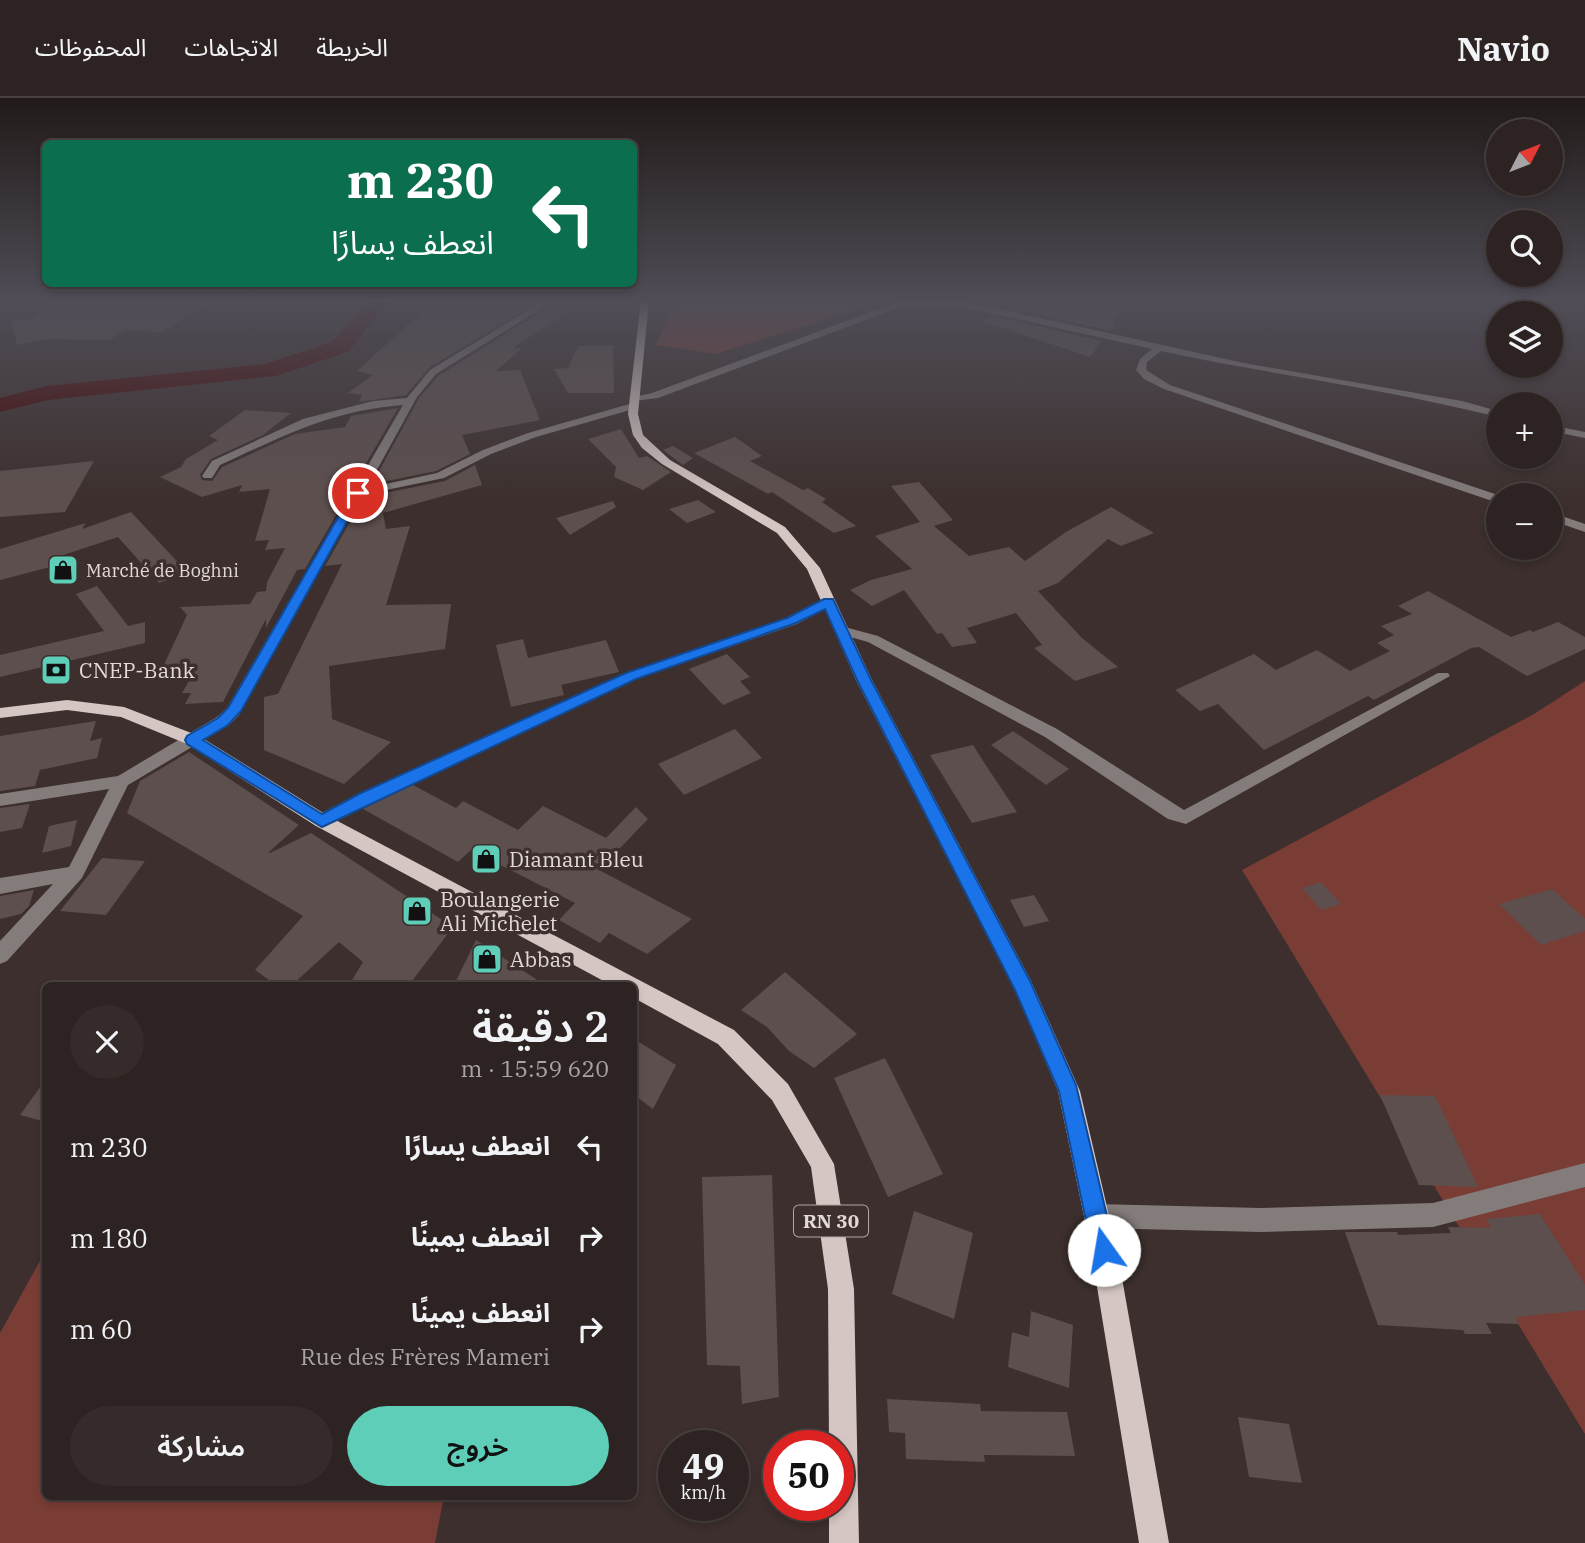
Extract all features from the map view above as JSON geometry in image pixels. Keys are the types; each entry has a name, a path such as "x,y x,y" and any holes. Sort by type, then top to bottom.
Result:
{"main road":[{"path":"638,367 634,402 638,435 646,446 706,488 781,530 813,568 864,680 1024,987 1069,1091 1096,1216 1154,1543"},
{"name":"RN 30","path":"0,713 67,705 124,712 192,740 322,821 624,982"},
{"name":"RN 30","path":"637,989 726,1037 780,1092 822,1164 841,1289 844,1543"}],"street":[{"path":"0,800 121,780 223,721 233,711 409,401 433,372 440,367"},
{"path":"358,493 440,476 487,452 532,435 654,396 728,367"},
{"path":"1142,367 1147,377 1167,387 1486,495"},
{"path":"1252,367 1462,404 1486,411"},
{"path":"208,476 216,463 307,421 373,404 409,401"},
{"path":"1563,431 1585,435"},
{"path":"1563,520 1585,528"},
{"path":"322,821 366,797 631,676 792,621 828,602"},
{"path":"841,630 873,639 1051,733 1174,814 1186,817 1443,676"},
{"path":"0,955 75,873 121,780"},
{"path":"0,886 75,873"},
{"path":"1096,1216 1261,1220 1433,1215 1585,1175"}],"shaded area":[{"path":"1585,681 1585,1434 1242,870 1534,714"},
{"path":"42,1257 42,1500 443,1500 435,1543 0,1543 0,1333"}],"building":[{"path":"361,367 430,367 406,395 359,402 362,395 348,393 373,375 357,371"},
{"path":"452,367 520,370 540,420 462,435 470,454 436,471 372,484 419,398 438,376"},
{"path":"613,367 614,393 568,393 554,369"},
{"path":"398,408 305,569 297,570 266,628 266,619 223,702 185,704 191,693 182,693 198,665 162,669 187,615 180,607 250,604 257,592 266,591 267,582 285,548 265,550 269,540 255,541 270,489 239,492 242,485 202,497 160,477 181,467 186,459 218,440 209,436 245,410 291,413 263,435 211,459 200,475 202,480 212,481 222,467 295,434 345,427 351,416"},
{"path":"621,429 639,458 647,456 671,472 643,490 614,477 616,467 588,439"},
{"path":"735,437 762,456 750,461 803,490 808,488 826,499 822,502 856,526 834,533 772,492 768,494 694,453"},
{"path":"673,446 693,458 683,465 663,450"},
{"path":"94,461 65,512 0,517 0,471"},
{"path":"475,465 482,485 383,513 386,529 410,526 386,605 451,604 445,649 329,666 332,719 391,742 344,784 264,750 264,697 278,694 342,564 325,566 364,497 445,481"},
{"path":"919,482 953,520 934,526 969,556 1009,547 1025,561 1066,532 1111,507 1154,533 1121,546 1108,539 1058,583 1038,591 1082,638 1118,667 1075,681 1034,648 1042,645 1016,613 967,628 977,643 952,647 942,633 937,634 904,590 872,606 850,590 871,580 912,569 875,536 920,522 891,486"},
{"path":"698,500 716,512 687,523 669,509"},
{"path":"613,501 616,507 570,535 556,518"},
{"path":"131,512 187,572 159,583 118,537 51,559 54,566 0,580 0,549 86,523 82,529"},
{"path":"97,586 128,626 145,622 145,643 0,677 0,655 104,631 76,594"},
{"path":"1428,591 1511,637 1558,622 1585,637 1585,649 1527,676 1479,647 1471,648 1374,700 1368,696 1264,750 1218,704 1200,711 1175,690 1254,654 1276,670 1317,650 1350,671 1390,651 1377,643 1394,635 1381,626 1412,614 1398,606"},
{"path":"523,639 528,658 606,640 619,672 561,685 564,695 511,707 496,645"},
{"path":"727,654 750,677 740,681 751,693 723,705 689,669"},
{"path":"96,721 90,741 102,738 97,758 40,770 35,786 0,791 0,736"},
{"path":"735,729 762,758 684,795 658,764"},
{"path":"1013,731 1069,769 1046,785 991,745"},
{"path":"973,745 1017,812 972,823 930,755"},
{"path":"189,752 299,825 270,853 311,833 453,927 411,982 351,982 363,962 339,942 295,982 272,982 255,970 303,916 127,813 140,781"},
{"path":"413,785 456,808 463,801 518,830 543,806 606,838 636,807 648,819 599,870 692,919 647,954 609,933 600,943 559,920 575,903 471,850 458,862 363,809"},
{"path":"30,804 22,828 0,832 0,808"},
{"path":"77,820 71,846 42,853 49,826"},
{"path":"102,858 145,861 106,915 60,911"},
{"path":"1321,882 1341,904 1321,910 1302,888"},
{"path":"1552,889 1585,919 1585,931 1541,945 1499,904"},
{"path":"34,890 29,906 21,914 0,919 0,896"},
{"path":"1034,895 1049,921 1024,927 1010,900"},
{"path":"476,940 540,982 455,982"},
{"path":"785,972 857,1034 814,1068 789,1051 767,1027 741,1010"},
{"path":"637,1041 676,1065 653,1109 637,1097"},
{"path":"885,1058 943,1174 888,1197 834,1078"},
{"path":"42,1085 42,1121 20,1115"},
{"path":"1380,1095 1435,1096 1478,1187 1419,1185"},
{"path":"772,1175 779,1397 742,1404 740,1366 707,1365 702,1177"},
{"path":"914,1211 973,1233 954,1319 892,1294"},
{"path":"1540,1214 1585,1285 1585,1310 1516,1317 1519,1324 1486,1323 1492,1334 1465,1334 1463,1330 1378,1325 1345,1232 1397,1232 1398,1235 1451,1233 1448,1227 1491,1228 1486,1219"},
{"path":"1031,1311 1073,1325 1069,1388 1008,1367 1012,1332 1029,1337"},
{"path":"887,1399 980,1404 981,1411 1067,1412 1075,1456 984,1455 985,1462 906,1459 905,1433 889,1432"},
{"path":"1238,1417 1289,1424 1302,1483 1249,1477"}],"waterway":[{"path":"0,405 47,393 268,371 279,367"}],"place":[{"name":"Marché de Boghni","path":"63,570"},
{"name":"CNEP-Bank","path":"56,670"},
{"name":"Diamant Bleu","path":"486,859"},
{"name":"Boulangerie Ali Michelet","path":"417,911"},
{"name":"Abbas","path":"487,959"}],"route":[{"path":"358,493 233,711 223,721 192,740 322,821 366,797 631,676 792,621 828,602 864,680 1024,987 1069,1091 1104,1250"}]}
